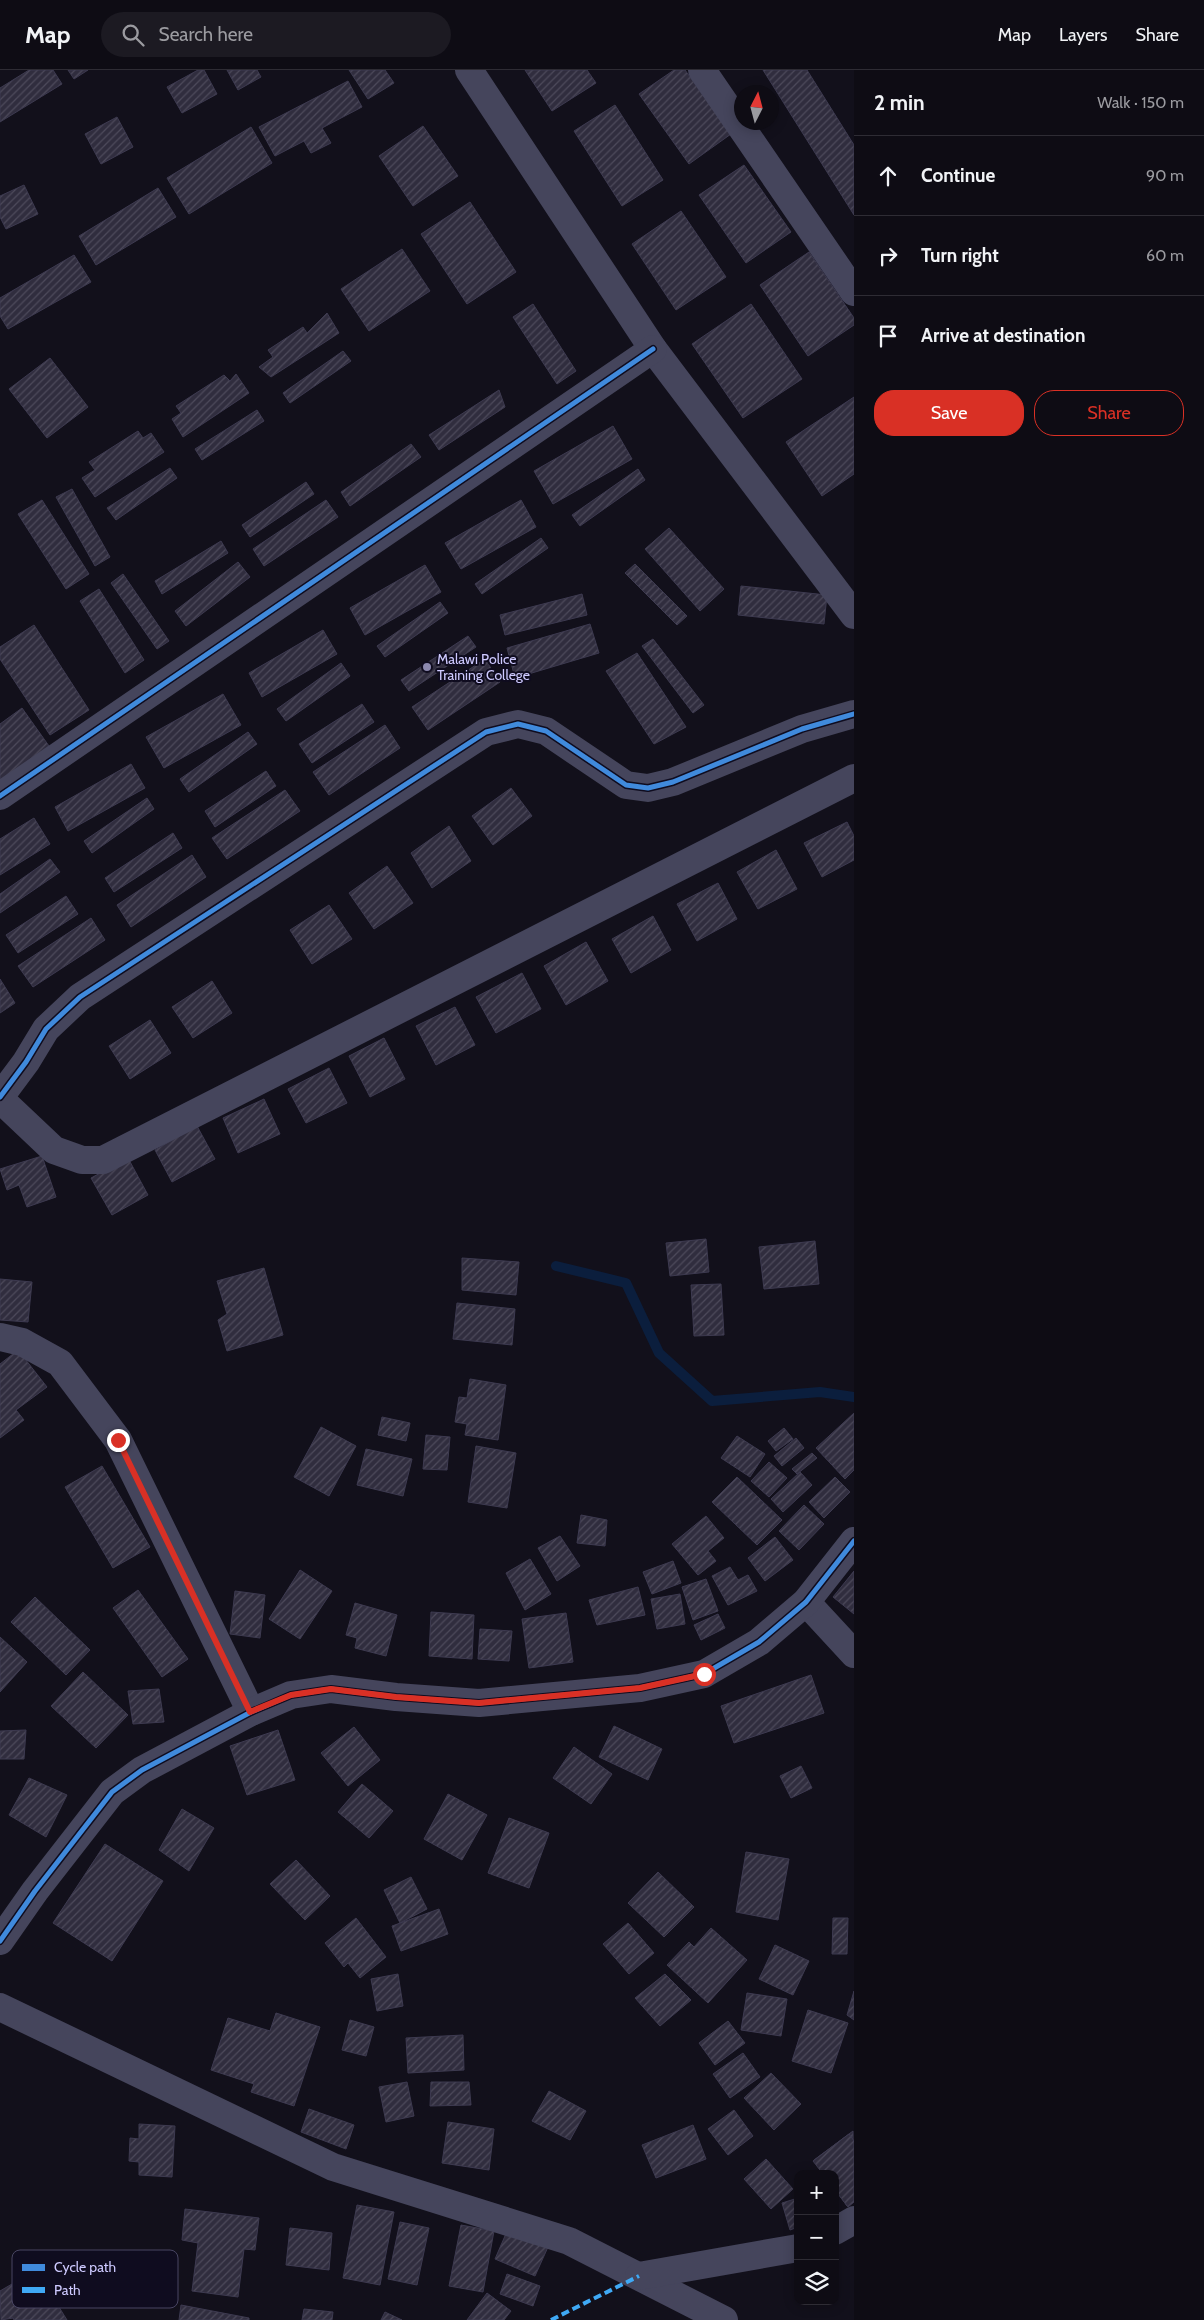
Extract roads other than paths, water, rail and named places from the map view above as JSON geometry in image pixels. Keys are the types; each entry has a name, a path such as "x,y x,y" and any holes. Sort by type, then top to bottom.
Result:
{"street":[{"path":"469,70 653,349 854,615"},
{"path":"702,70 854,292"},
{"path":"0,796 653,349"},
{"path":"854,714 802,729 673,782 648,788 626,785 546,731 518,724 486,732 80,997 46,1029 26,1062 0,1098 54,1150 82,1160 103,1160 854,778"},
{"path":"0,1337 22,1342 60,1363 118,1440 250,1712"},
{"path":"0,1941 35,1891 112,1792 142,1770 250,1712 291,1695 331,1689 396,1697 479,1703 640,1688 704,1674 759,1642 806,1602 854,1541"},
{"path":"806,1602 854,1654"},
{"path":"0,2007 333,2166 569,2241 724,2320"},
{"path":"839,2229 854,2220"},
{"path":"639,2276 794,2249"}],"waterway":[{"path":"556,1266 626,1283 659,1353 712,1401 820,1392 854,1397"}],"place":[{"name":"Malawi Police Training College","path":"427,667"}]}
